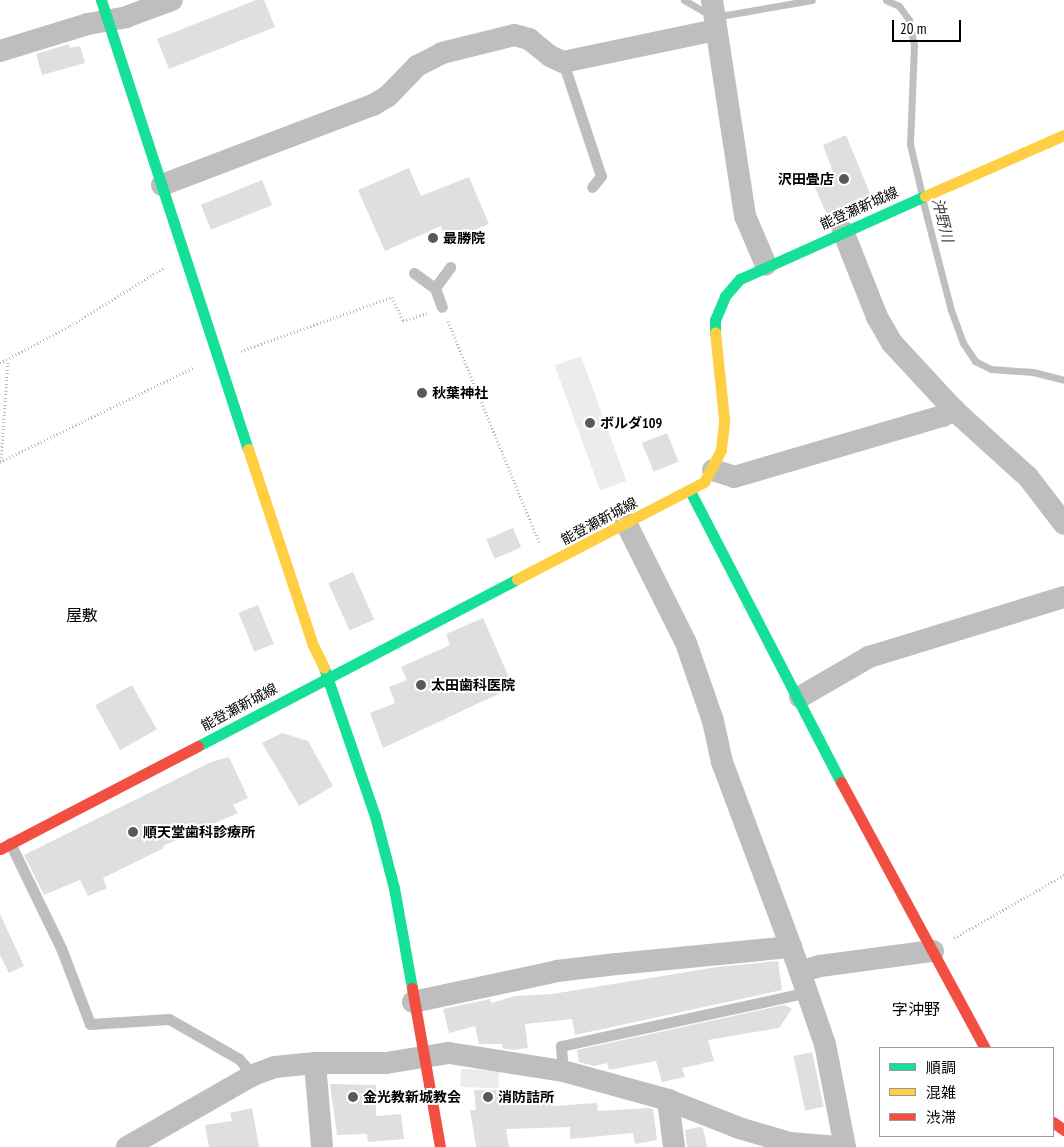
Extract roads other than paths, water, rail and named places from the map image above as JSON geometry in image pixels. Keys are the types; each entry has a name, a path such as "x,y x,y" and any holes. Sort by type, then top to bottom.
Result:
{"street":[{"path":"0,51 104,10 172,0"},
{"path":"712,0 745,216 766,265"},
{"path":"104,10 313,645 329,677 376,816 392,879 440,1147"},
{"path":"162,185 373,105 388,96 417,66 442,53 514,34 529,39 550,56 563,62 716,30"},
{"name":"能登瀬新城線","path":"5,846 548,565 704,482 713,470 722,450 724,419 715,353 715,320 725,296 740,279 766,265 1064,135"},
{"path":"843,231 877,317 892,343 954,410 1028,477 1064,524"},
{"path":"713,470 734,477 943,416 954,410"},
{"path":"690,490 800,697 860,818 984,1047"},
{"path":"626,524 686,642 713,721 725,770 826,1044 845,1147"},
{"path":"800,697 869,657 1064,597"},
{"path":"413,1002 557,971 791,947"},
{"path":"803,982 820,966 934,951"},
{"path":"127,1147 253,1075 275,1067 315,1063 386,1063 449,1053 562,1071 668,1100 739,1128 790,1143 838,1147"},
{"path":"315,1063 322,1147"},
{"path":"668,1100 674,1147"}],"lane":[{"path":"563,62 601,176 592,187"},
{"path":"435,288 450,267"},
{"path":"414,273 435,288 442,308"},
{"path":"5,846 61,948 90,1024 169,1018 239,1059 253,1075"},
{"path":"562,1071 561,1046 803,982"}],"waterway":[{"path":"684,0 703,11 726,15 812,0"},
{"name":"沖野川","path":"886,0 899,6 909,20 914,45 910,144 921,191"},
{"name":"沖野川","path":"923,202 951,310 963,343 975,361 991,369 1033,372 1064,380"}],"place":[{"name":"沢田畳店","path":"844,179"},
{"name":"最勝院","path":"433,238"},
{"name":"秋葉神社","path":"422,393"},
{"name":"ボルダ109","path":"590,423"},
{"name":"太田歯科医院","path":"421,685"},
{"name":"順天堂歯科診療所","path":"133,832"},
{"name":"金光教新城教会","path":"353,1097"},
{"name":"消防詰所","path":"488,1097"}],"district":[{"name":"屋敷","path":"82,615"},
{"name":"字沖野","path":"916,1009"}]}
